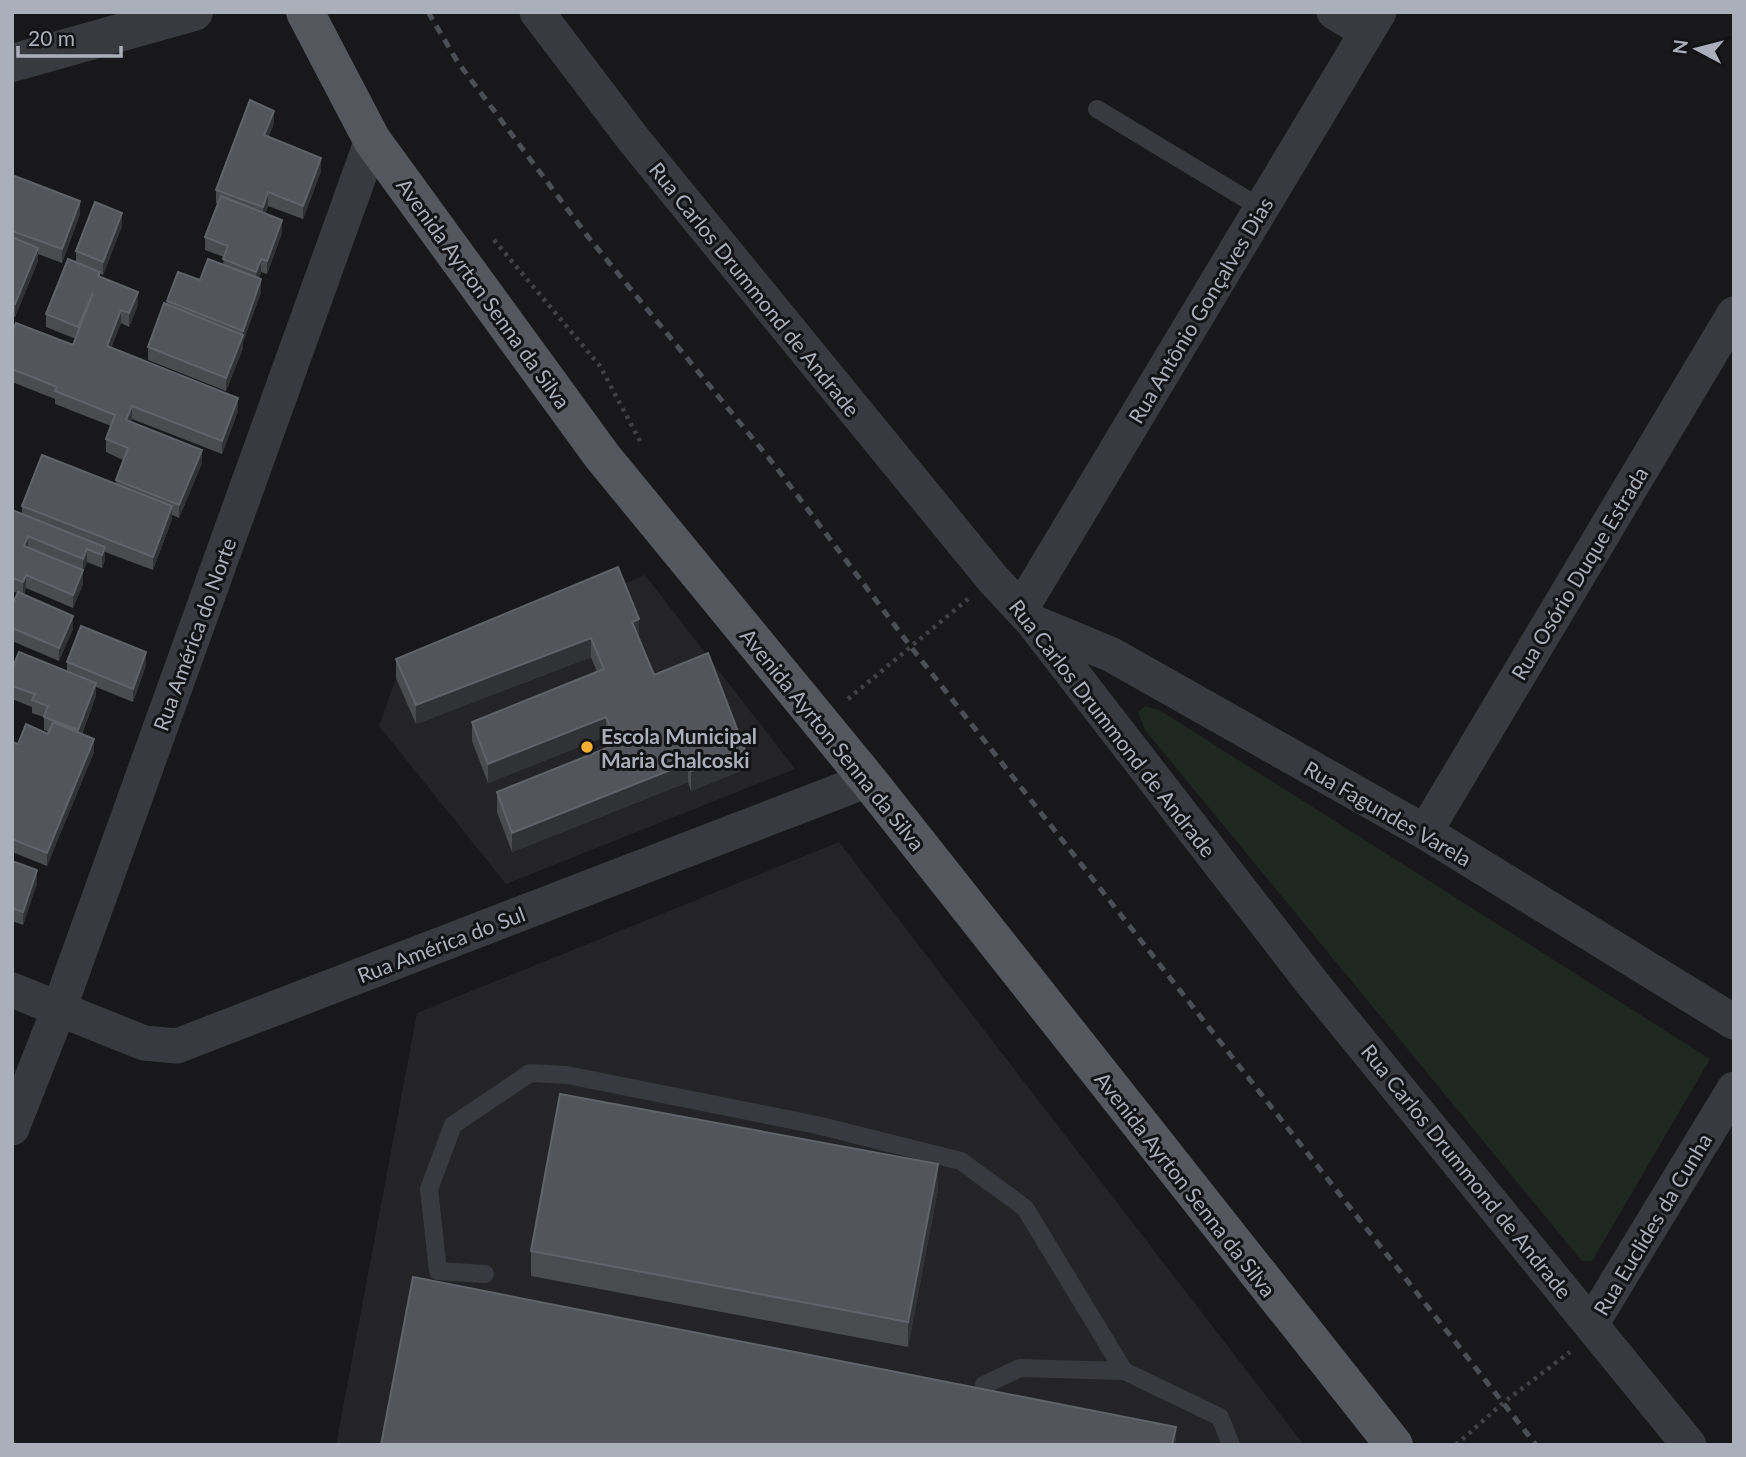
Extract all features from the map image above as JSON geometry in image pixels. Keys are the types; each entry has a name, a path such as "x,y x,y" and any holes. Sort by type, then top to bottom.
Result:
{"main road":[{"name":"Avenida Ayrton Senna da Silva","path":"305,12 372,140 602,456 868,780 1394,1445"}],"street":[{"path":"12,63 194,12"},
{"name":"Rua Carlos Drummond de Andrade","path":"537,12 643,151 992,579 1027,615 1313,984 1689,1445"},
{"path":"1334,12 1373,22"},
{"name":"Rua Antônio Gonçalves Dias","path":"1027,615 1261,208 1373,22"},
{"name":"Rua América do Norte","path":"12,1128 59,1009 372,140"},
{"name":"Rua Osório Duque Estrada","path":"1425,832 1734,314"},
{"name":"Rua Fagundes Varela","path":"1027,615 1112,655 1425,832 1734,1022"},
{"name":"Rua América do Sul","path":"12,990 144,1043 177,1046 868,780"},
{"name":"Rua Euclides da Cunha","path":"1595,1327 1734,1089"}],"lane":[{"path":"1097,109 1261,208"},
{"path":"485,1274 438,1271 429,1189 453,1125 530,1073 567,1075 817,1125 961,1161 1025,1208 1124,1371"},
{"path":"984,1385 1020,1368 1124,1371 1220,1417 1231,1445"}],"path":[{"path":"844,702 992,579"},
{"path":"1456,1445 1595,1327"}],"shaded area":[{"name":"Escola Municipal Maria Chalcoski","path":"645,575 795,769 506,884 379,726 396,678"},
{"path":"1146,706 1161,711 1710,1059 1592,1261 1582,1261 1145,730 1138,712"},
{"path":"839,842 1304,1445 336,1445 417,1013"}],"building":[{"path":"250,100 274,111 264,135 321,158 303,206 268,192 263,207 216,190"},
{"path":"12,175 80,201 62,249 12,231"},
{"path":"221,196 282,220 267,261 261,259 256,272 223,259 228,246 205,237"},
{"path":"95,202 122,213 103,262 76,251"},
{"path":"12,237 38,248 15,304 12,303"},
{"path":"68,259 100,272 98,276 138,292 129,313 121,310 107,346 238,398 222,441 132,406 126,420 202,450 179,505 116,480 128,448 106,439 115,415 55,391 57,387 12,369 12,332 16,323 73,345 93,293 78,327 46,314"},
{"path":"208,259 261,279 243,331 167,301 178,272 200,280"},
{"path":"164,303 243,335 226,378 148,347"},
{"path":"42,455 172,506 153,557 22,506"},
{"path":"12,510 105,547 102,555 87,549 83,559 28,536 24,546 83,570 73,595 26,575 23,582 12,578"},
{"path":"618,567 639,619 632,622 654,675 708,653 745,750 691,771 688,763 512,833 497,792 617,744 606,717 488,764 472,722 604,669 591,638 416,705 396,659"},
{"path":"18,592 73,616 59,648 12,628 12,606"},
{"path":"81,626 146,652 133,689 67,662"},
{"path":"19,652 96,683 78,730 44,717 48,706 32,700 35,694 12,686 12,669"},
{"path":"53,722 94,739 47,853 12,839 12,742 18,744 26,724 48,734"},
{"path":"12,861 37,870 23,912 12,908"},
{"path":"560,1094 938,1164 908,1322 531,1251"},
{"path":"413,1277 1176,1427 1172,1445 381,1445"}],"railway":[{"path":"428,12 457,61 589,238 776,467 911,647 1536,1445"}],"place":[{"name":"Escola Municipal Maria Chalcoski","path":"587,747"}]}
